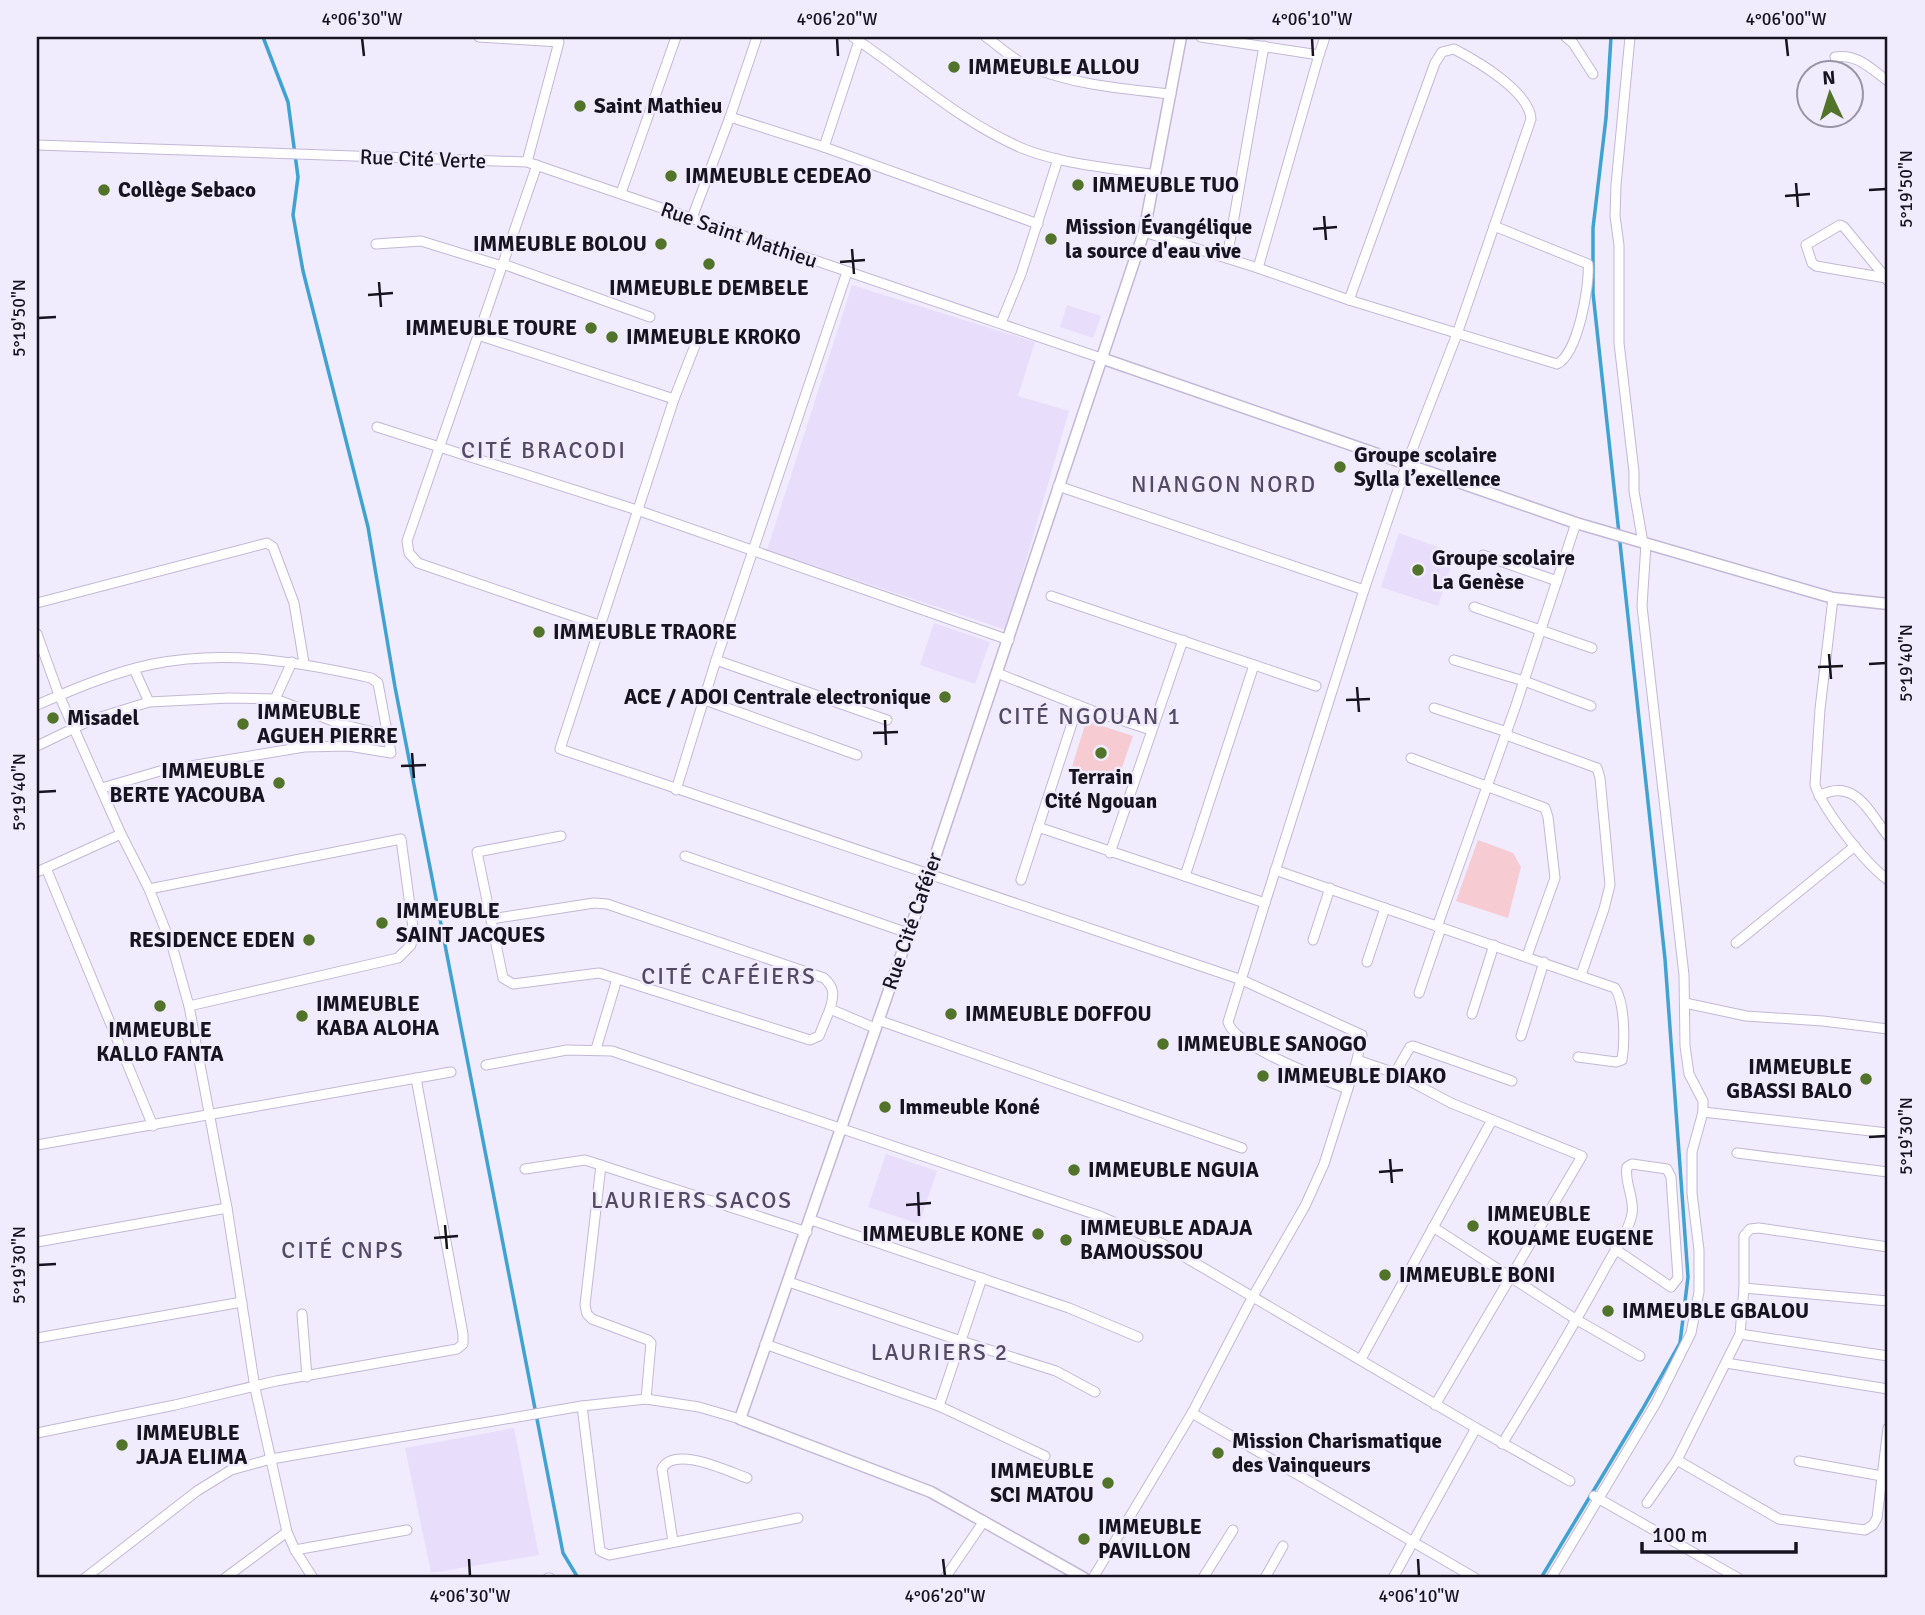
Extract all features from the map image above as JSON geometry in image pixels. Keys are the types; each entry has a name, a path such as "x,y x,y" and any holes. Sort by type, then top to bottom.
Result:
{"street":[{"path":"479,37 559,43 532,164 502,265 407,541 409,553 418,563 599,625"},
{"path":"621,193 676,37"},
{"path":"692,218 757,37"},
{"path":"986,37 1024,64 1049,74 1080,82 1171,94"},
{"name":"Rue Cité Caféier","path":"740,1419 929,875 1144,232 1181,37"},
{"path":"1201,37 1261,42 1319,55"},
{"path":"1258,268 1325,37"},
{"path":"1566,37 1573,43 1592,74"},
{"path":"1551,1578 1595,1497 1656,1403 1691,1333 1699,1292 1692,1152 1703,1112 1703,1101 1689,1074 1685,1045 1685,1003 1642,606 1643,543 1634,491 1619,343 1619,245 1615,185 1630,37"},
{"path":"824,147 856,39 985,131 1026,150 1058,159 1156,175"},
{"path":"1227,258 1261,42"},
{"path":"1347,1089 1262,1052 1234,1035 1228,1022 1364,590 1407,463 1457,334 1530,125 1531,113 1523,101 1493,73 1454,49 1443,52 1435,63 1349,300"},
{"path":"1835,57 1846,55 1858,59 1888,81"},
{"path":"730,117 824,147 1038,224"},
{"name":"Rue Cité Verte","path":"37,145 532,164"},
{"path":"1002,323 1058,159"},
{"name":"Rue Saint Mathieu","path":"532,164 1101,358"},
{"path":"1840,225 1887,280 1816,266 1806,245 1840,225"},
{"path":"1144,232 1349,300 1558,364 1566,357 1586,307 1589,266 1587,262 1494,226"},
{"path":"376,244 421,241 502,265 650,317"},
{"path":"677,790 716,660 847,272"},
{"path":"478,335 674,399"},
{"path":"696,343 674,399 560,749 1242,980 1360,1032 1363,1038 1324,1164 1310,1195 1192,1413 1093,1578"},
{"path":"1101,358 1576,523 1833,598 1888,604"},
{"path":"377,428 637,510 1009,639"},
{"path":"1058,486 1364,590"},
{"path":"1419,993 1576,523"},
{"path":"37,603 267,543 273,547 293,603 304,663"},
{"path":"1483,555 1557,581"},
{"path":"1051,596 1317,686"},
{"path":"1833,598 1814,770 1815,785 1819,796 1855,846 1888,880"},
{"path":"1474,607 1592,648"},
{"path":"37,635 59,695 121,834 149,889 173,949 189,1006 227,1208 255,1388 287,1532 313,1578"},
{"path":"1110,853 1183,640"},
{"path":"37,705 134,669 177,661 224,658 304,663 378,683 391,753 349,746 304,747 159,771 102,788"},
{"path":"716,660 887,720"},
{"path":"1454,660 1524,681 1591,706"},
{"path":"275,699 292,662"},
{"path":"1185,876 1254,665"},
{"path":"134,669 149,702"},
{"path":"997,673 1151,730"},
{"path":"37,746 74,727 149,702 229,698 275,699 341,724 389,736"},
{"path":"705,700 857,755"},
{"path":"1021,880 1078,705"},
{"path":"1434,708 1597,768 1610,885 1581,975"},
{"path":"1411,758 1545,808 1555,878 1527,956"},
{"path":"1819,796 1834,790 1852,793 1859,798 1888,836"},
{"path":"1038,827 1265,903"},
{"path":"121,834 41,870 153,1126"},
{"path":"491,919 594,903 607,904 824,978 834,993 819,1036 810,1040 599,973 507,983 503,978 477,852 561,836"},
{"path":"149,889 401,839 413,928 411,945 398,958 189,1006"},
{"path":"1736,943 1855,846"},
{"path":"685,856 908,933"},
{"path":"1275,870 1615,988 1623,1019 1622,1060 1616,1062 1578,1057"},
{"path":"1313,940 1330,888"},
{"path":"1367,962 1385,908"},
{"path":"1472,1014 1494,945"},
{"path":"1521,1036 1544,962"},
{"path":"596,1049 617,979"},
{"path":"1685,1003 1746,1017 1823,1021 1888,1029"},
{"path":"830,1009 1242,1148"},
{"path":"1395,1073 1410,1046 1413,1046 1512,1081"},
{"path":"486,1065 567,1050 612,1051 1100,1216 1161,1243 1330,1344 1361,1359 1435,1405 1570,1481"},
{"path":"1357,1060 1395,1073 1451,1103 1582,1156 1435,1405"},
{"path":"37,1145 450,1072"},
{"path":"37,1433 255,1388 276,1381 457,1349 463,1344 415,1077"},
{"path":"1703,1112 1888,1133"},
{"path":"1361,1359 1492,1119"},
{"path":"1737,1153 1888,1172"},
{"path":"526,1169 579,1160 807,1231"},
{"path":"1502,1444 1577,1320 1633,1213 1625,1177 1627,1167 1632,1164 1667,1169 1671,1177 1678,1278 1671,1287 1615,1249"},
{"path":"601,1165 585,1305 587,1314 592,1319 651,1343 646,1399"},
{"path":"37,1242 227,1208"},
{"path":"811,1220 1069,1308 1138,1337"},
{"path":"1433,1227 1577,1320 1640,1356"},
{"path":"1647,1503 1677,1460 1740,1334 1744,1288 1744,1236 1750,1229 1759,1228 1888,1247"},
{"path":"939,1406 982,1278"},
{"path":"789,1282 1056,1371 1095,1392"},
{"path":"1744,1288 1888,1301"},
{"path":"37,1338 242,1301"},
{"path":"302,1314 307,1377"},
{"path":"1740,1334 1888,1356"},
{"path":"765,1344 939,1406 1045,1457"},
{"path":"1726,1363 1888,1389"},
{"path":"85,1578 197,1491 231,1470 271,1459 550,1411 646,1399 699,1407 740,1419 908,1482 984,1521 1084,1578"},
{"path":"582,1406 600,1551 609,1555 798,1518"},
{"path":"1192,1413 1475,1578"},
{"path":"1393,1578 1476,1428"},
{"path":"1677,1460 1779,1519 1865,1530 1873,1525 1877,1518 1888,1428"},
{"path":"673,1542 662,1469 666,1462 673,1458 692,1460 747,1478"},
{"path":"1799,1461 1882,1476"},
{"path":"1595,1497 1738,1578"},
{"path":"946,1578 984,1521"},
{"path":"295,1550 408,1530"},
{"path":"1203,1578 1233,1530"},
{"path":"225,1578 287,1532"},
{"path":"1265,1578 1283,1546"}],"shaded area":[{"path":"852,285 1035,342 1018,396 1069,411 1006,630 767,550"},
{"path":"1067,305 1101,316 1093,338 1060,327"},
{"name":"Groupe scolaire La Genèse","path":"1399,533 1455,553 1438,606 1381,587"},
{"path":"934,623 990,642 975,684 920,665"},
{"name":"Terrain Cité Ngouan","path":"1090,722 1133,736 1115,787 1071,770 1085,725"},
{"path":"1478,840 1513,853 1521,867 1508,918 1456,901"},
{"path":"886,1154 937,1171 919,1224 868,1207"},
{"path":"514,1428 539,1555 431,1573 405,1448"}],"waterway":[{"path":"263,37 288,102 298,177 293,215 303,271 368,527 395,687 563,1553 578,1578"},
{"path":"1541,1578 1680,1343 1688,1277 1665,959 1593,293 1593,228 1606,118 1611,37"}],"place":[{"name":"IMMEUBLE ALLOU","path":"954,67"},
{"name":"Saint Mathieu","path":"580,106"},
{"name":"IMMEUBLE CEDEAO","path":"671,176"},
{"name":"IMMEUBLE TUO","path":"1078,185"},
{"name":"Collège Sebaco","path":"104,190"},
{"name":"Mission Évangélique la source d'eau vive","path":"1051,239"},
{"name":"IMMEUBLE BOLOU","path":"661,244"},
{"name":"IMMEUBLE DEMBELE","path":"709,264"},
{"name":"IMMEUBLE TOURE","path":"591,328"},
{"name":"IMMEUBLE KROKO","path":"612,337"},
{"name":"Groupe scolaire Sylla l’exellence","path":"1340,467"},
{"name":"Groupe scolaire La Genèse","path":"1418,570"},
{"name":"IMMEUBLE TRAORE","path":"539,632"},
{"name":"ACE / ADOI Centrale electronique","path":"945,697"},
{"name":"Misadel","path":"53,718"},
{"name":"IMMEUBLE AGUEH PIERRE","path":"243,724"},
{"name":"Terrain Cité Ngouan","path":"1101,753"},
{"name":"IMMEUBLE BERTE YACOUBA","path":"279,783"},
{"name":"IMMEUBLE SAINT JACQUES","path":"382,923"},
{"name":"RESIDENCE EDEN","path":"309,940"},
{"name":"IMMEUBLE KALLO FANTA","path":"160,1006"},
{"name":"IMMEUBLE DOFFOU","path":"951,1014"},
{"name":"IMMEUBLE KABA ALOHA","path":"302,1016"},
{"name":"IMMEUBLE SANOGO","path":"1163,1044"},
{"name":"IMMEUBLE DIAKO","path":"1263,1076"},
{"name":"IMMEUBLE GBASSI BALO","path":"1866,1079"},
{"name":"Immeuble Koné","path":"885,1107"},
{"name":"IMMEUBLE NGUIA","path":"1074,1170"},
{"name":"IMMEUBLE KOUAME EUGENE","path":"1473,1226"},
{"name":"IMMEUBLE KONE","path":"1038,1234"},
{"name":"IMMEUBLE ADAJA BAMOUSSOU","path":"1066,1240"},
{"name":"IMMEUBLE BONI","path":"1385,1275"},
{"name":"IMMEUBLE GBALOU","path":"1608,1311"},
{"name":"IMMEUBLE JAJA ELIMA","path":"122,1445"},
{"name":"Mission Charismatique des Vainqueurs","path":"1218,1453"},
{"name":"IMMEUBLE SCI MATOU","path":"1108,1483"},
{"name":"IMMEUBLE PAVILLON","path":"1084,1539"}],"district":[{"name":"CITÉ BRACODI","path":"544,450"},
{"name":"NIANGON NORD","path":"1224,484"},
{"name":"CITÉ NGOUAN 1","path":"1090,716"},
{"name":"CITÉ CAFÉIERS","path":"729,976"},
{"name":"LAURIERS SACOS","path":"692,1200"},
{"name":"CITÉ CNPS","path":"343,1250"},
{"name":"LAURIERS 2","path":"940,1352"}]}
